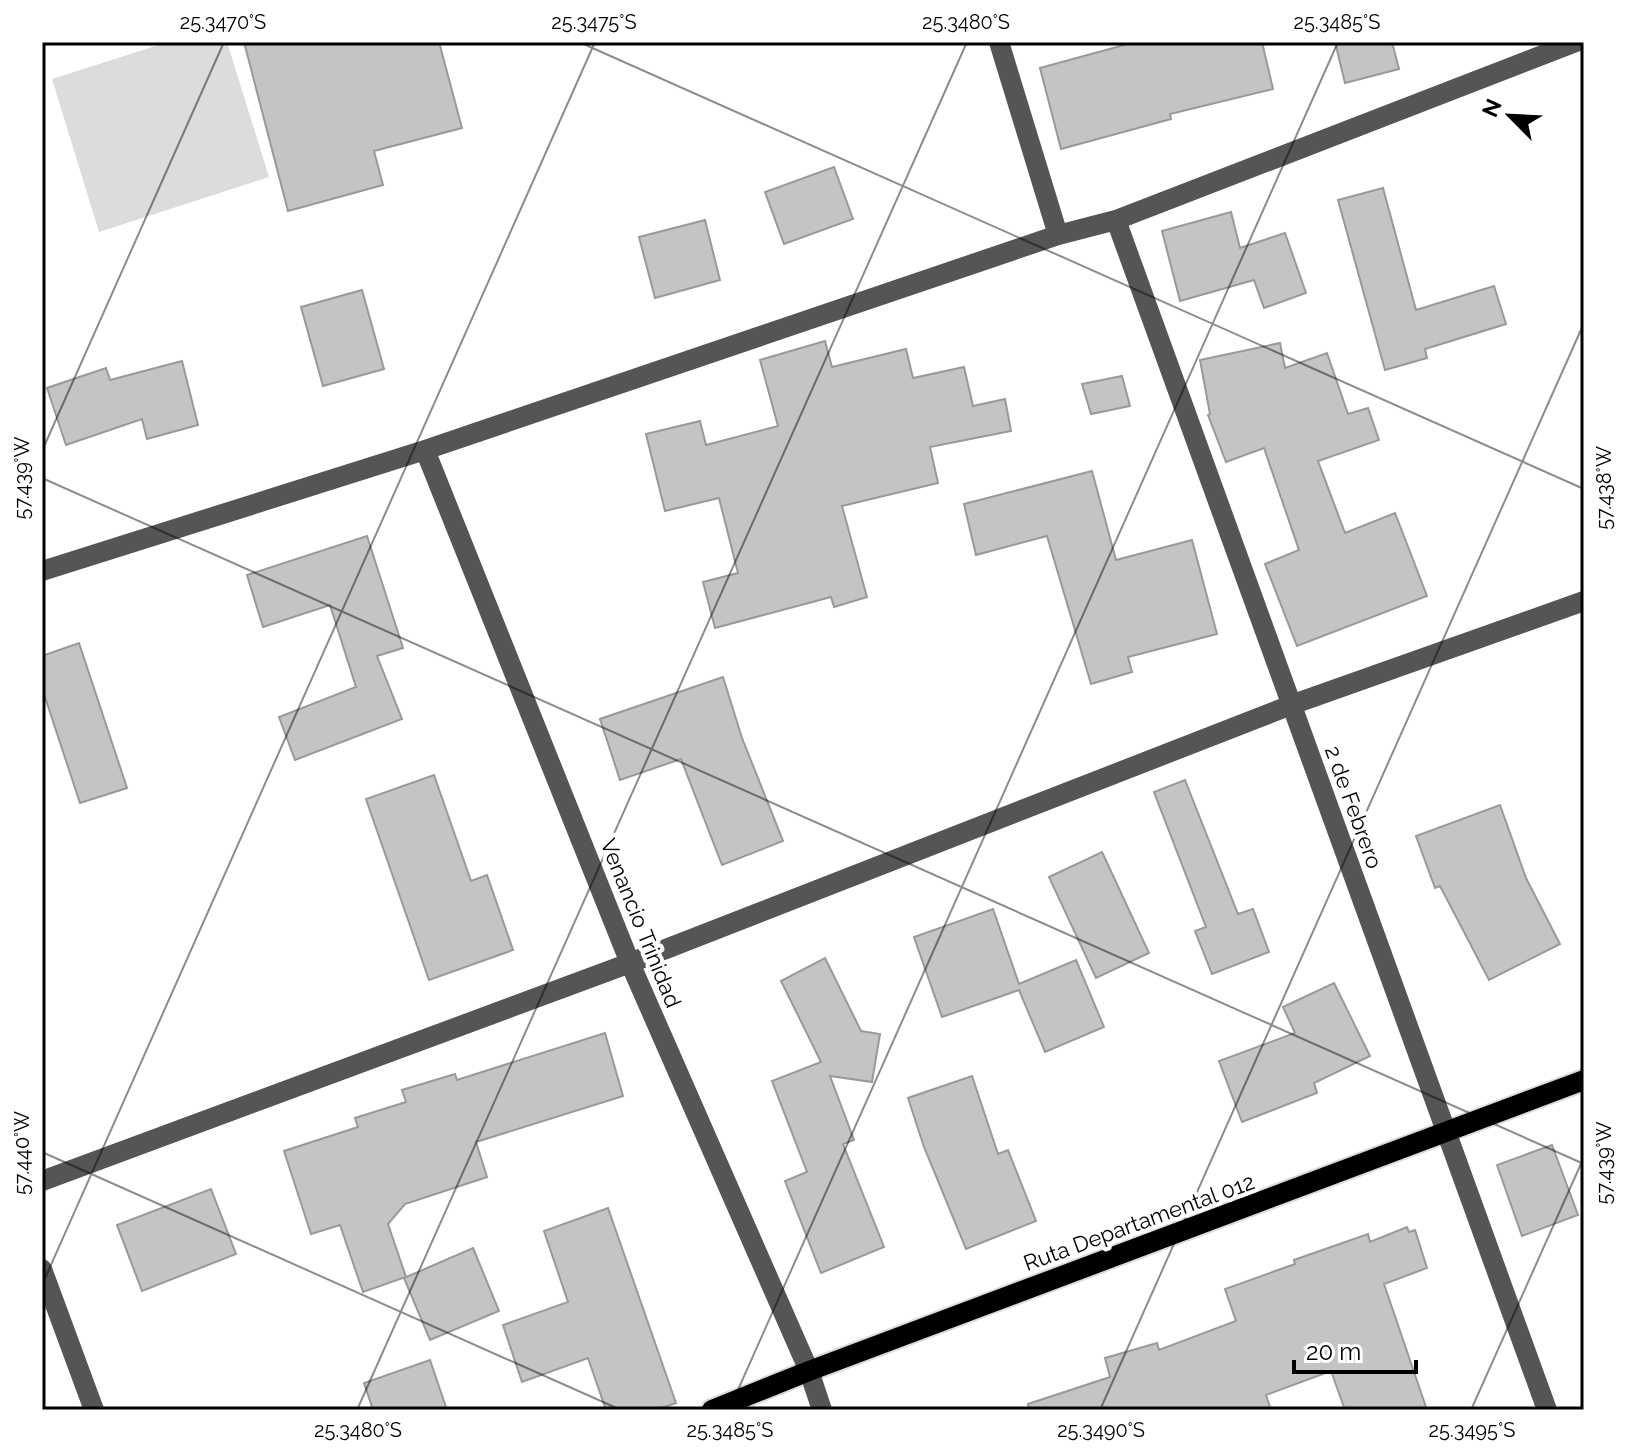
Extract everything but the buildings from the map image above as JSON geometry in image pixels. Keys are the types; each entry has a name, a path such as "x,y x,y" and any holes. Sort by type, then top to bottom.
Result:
{"main road":[{"name":"Ruta Departamental 012","path":"712,1410 1584,1080"}],"street":[{"path":"999,42 1058,235"},
{"path":"42,571 425,450 1058,235 1116,220 1576,42"},
{"name":"2 de Febrero","path":"1116,220 1449,1132 1547,1410"},
{"name":"Venancio Trinidad","path":"425,450 630,963 809,1371 822,1410"},
{"path":"42,1181 630,963 1291,705 1584,601"},
{"path":"42,1269 94,1410"}],"shaded area":[{"path":"168,42 227,42 269,177 99,232 52,79"}]}
